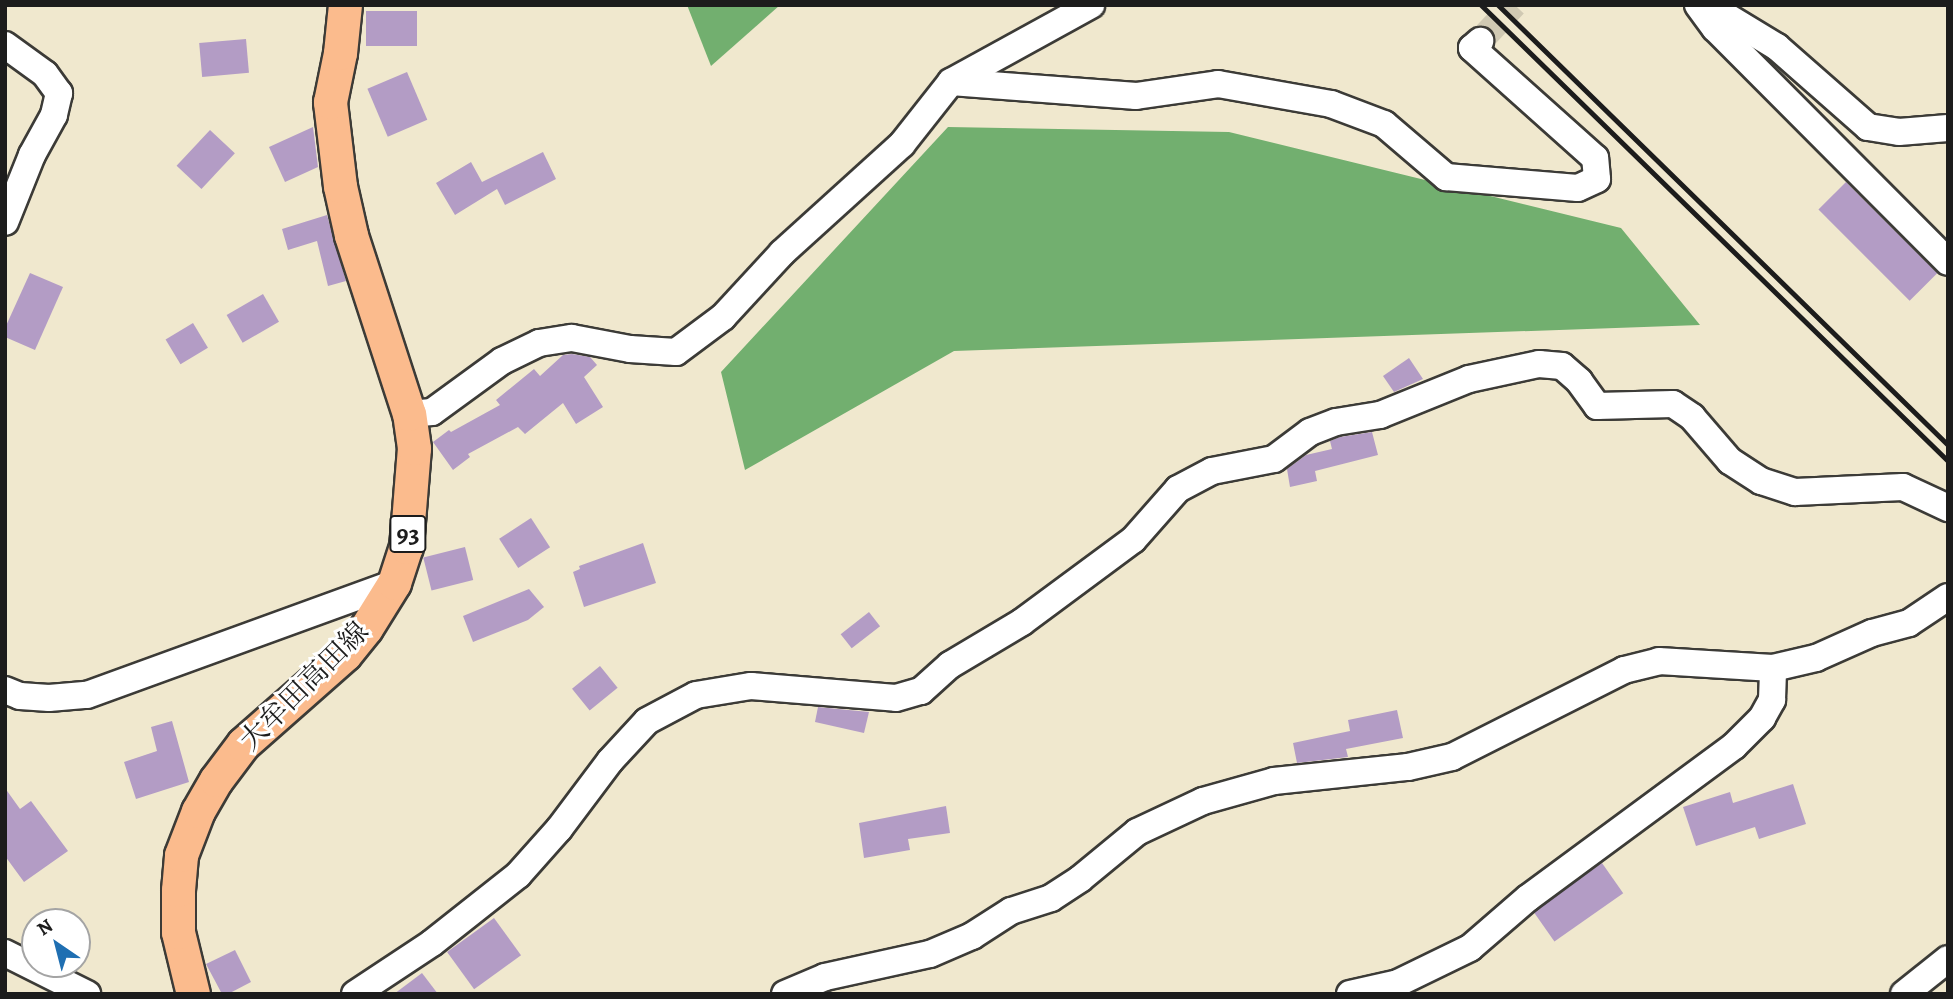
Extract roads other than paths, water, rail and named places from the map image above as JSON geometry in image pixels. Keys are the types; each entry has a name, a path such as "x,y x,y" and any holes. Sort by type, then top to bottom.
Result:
{"main road":[{"name":"大牟田高田線","path":"193,994 178,932 178,890 181,855 198,811 216,780 243,744 345,654 366,628 394,583 406,547 414,448 409,414 351,235 340,186 330,102 340,52 345,5"}],"street":[{"path":"409,414 432,412 502,361 539,343 572,338 630,349 676,352 723,317 782,253 902,144 951,82 1091,5"},
{"path":"1698,5 1715,28 1948,262"},
{"path":"1708,5 1777,47 1868,127 1899,132 1948,128"},
{"path":"951,82 1136,96 1218,84 1331,104 1384,124 1446,177 1578,188 1597,179 1595,158 1472,48 1479,41"},
{"path":"5,46 45,74 59,93 54,115 32,155 5,222"},
{"path":"355,994 432,943 518,875 559,829 610,761 647,721 696,695 751,686 896,698 921,691 950,665 1022,622 1133,540 1178,489 1212,471 1274,459 1310,432 1336,422 1380,415 1469,379 1539,364 1562,366 1578,381 1597,406 1673,404 1692,417 1730,461 1761,481 1795,492 1903,486 1948,508"},
{"path":"5,690 20,696 49,698 87,695 394,583"},
{"path":"785,994 825,977 930,954 972,936 1011,911 1051,898 1080,879 1137,832 1203,801 1274,781 1408,767 1452,757 1624,670 1659,661 1773,668 1816,657 1872,633 1909,623 1948,597"},
{"path":"1350,994 1398,983 1470,948 1528,898 1734,746 1762,718 1772,701 1773,668"},
{"path":"5,953 88,994"},
{"path":"1904,994 1948,959"}],"tunnel":[{"path":"1480,41 1514,5"}],"railway":[{"path":"1481,5 1948,461"},
{"path":"1498,5 1948,445"}]}
